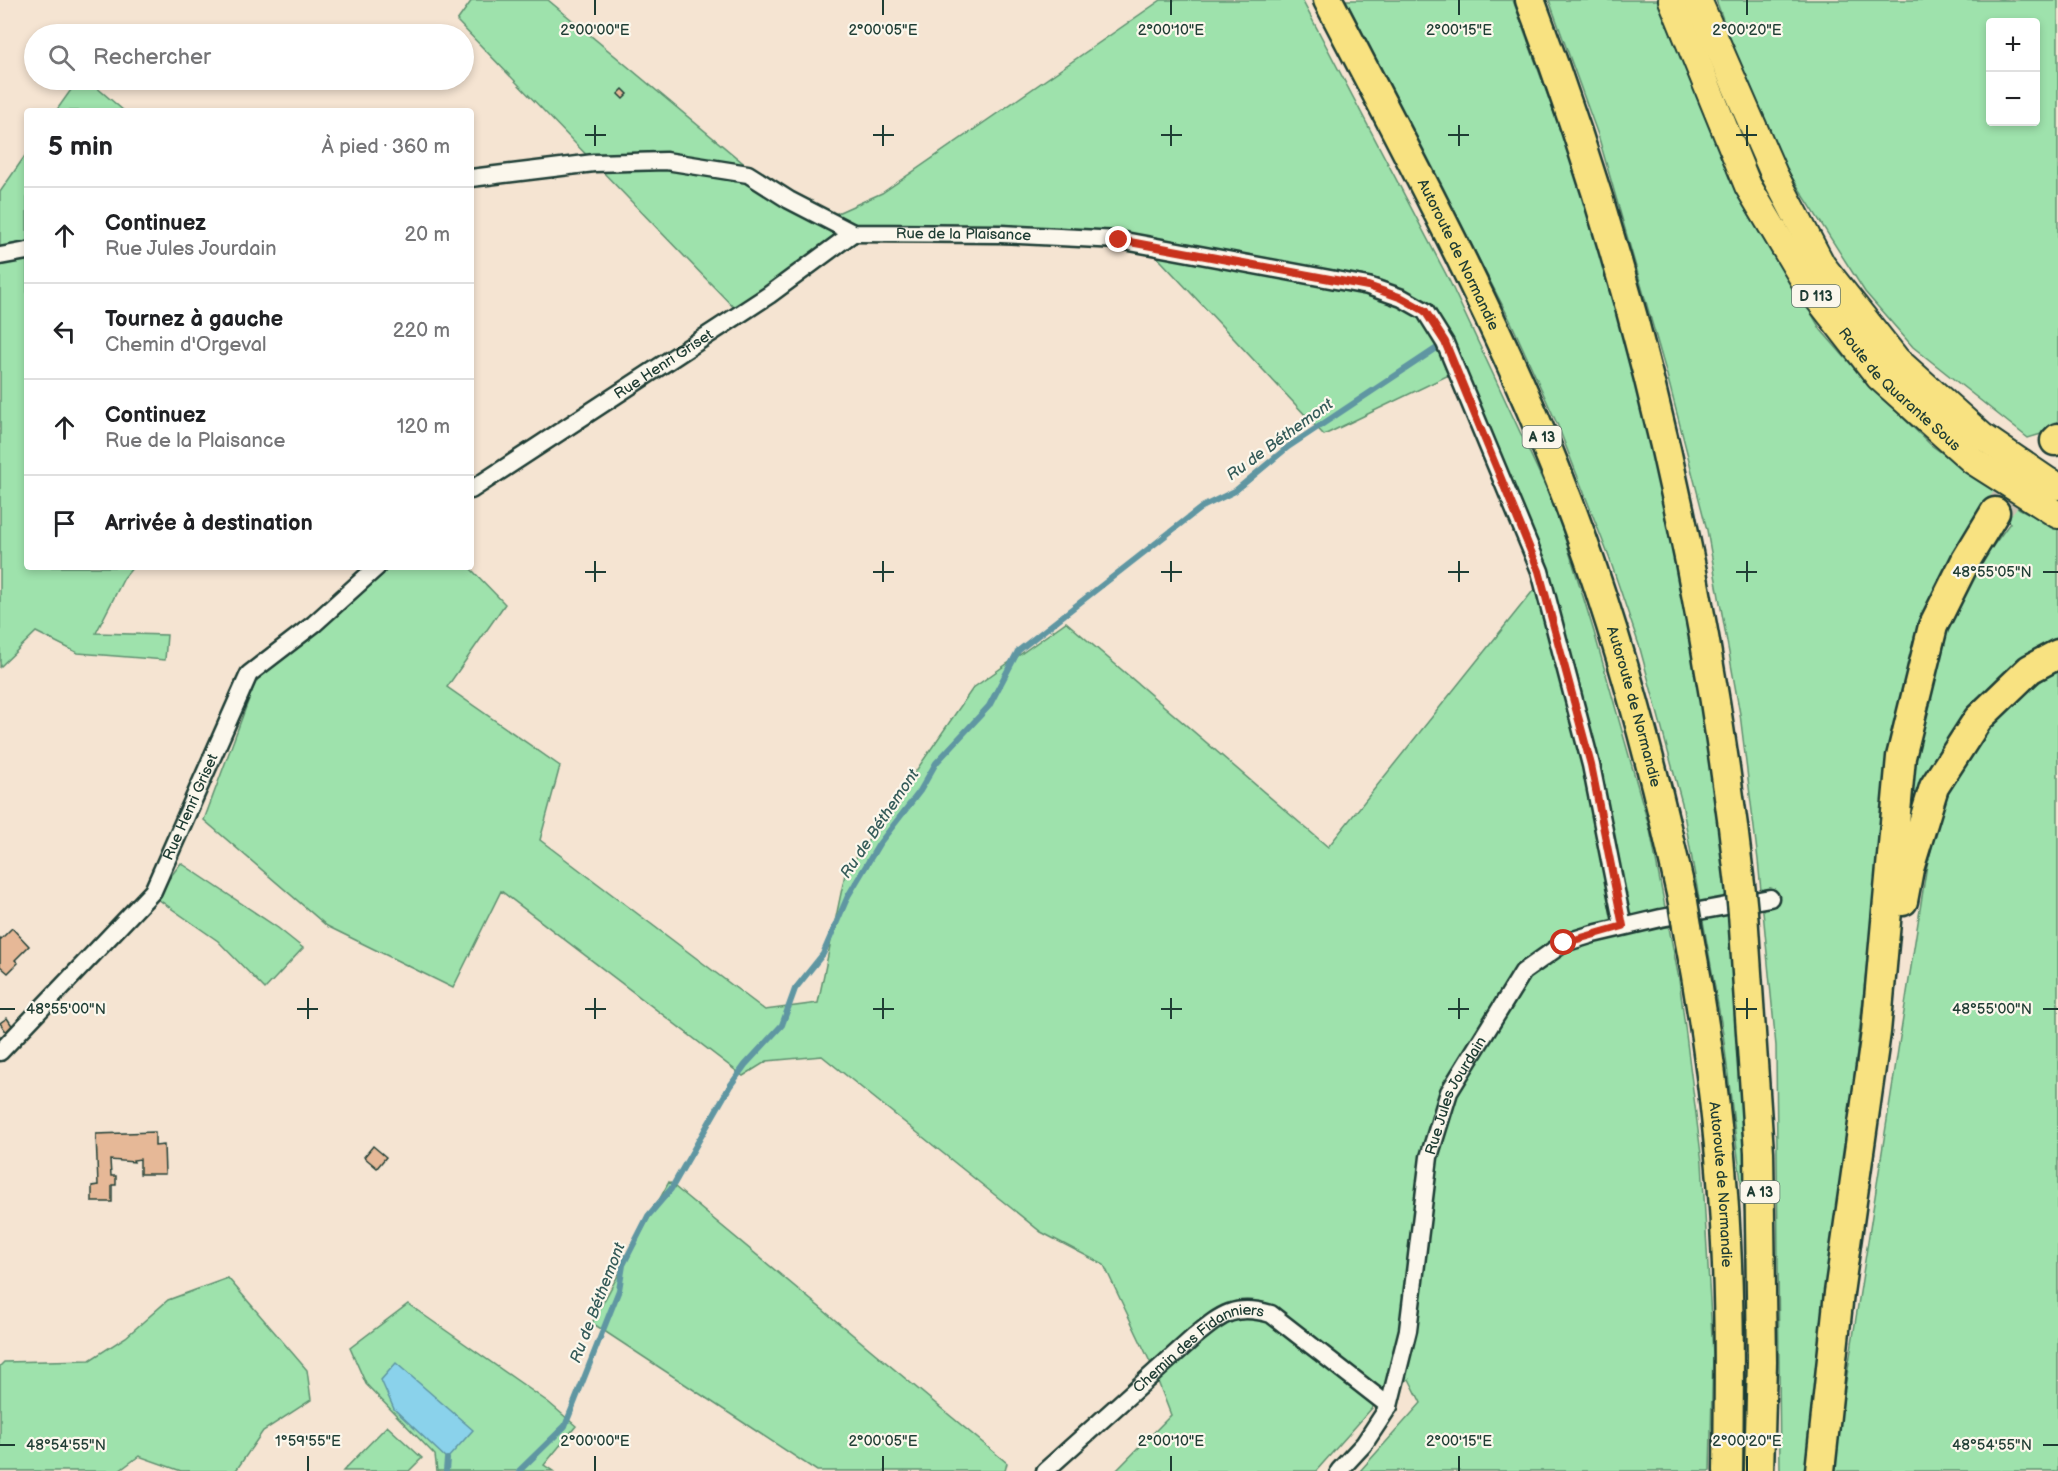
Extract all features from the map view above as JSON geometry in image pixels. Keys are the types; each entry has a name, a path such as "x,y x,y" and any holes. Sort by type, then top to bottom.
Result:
{"highway":[{"name":"Autoroute de Normandie","path":"1328,0 1441,217 1486,309 1560,480 1615,636 1640,720 1664,811 1685,914 1709,1061 1721,1166 1726,1243 1729,1332 1728,1471"},
{"name":"A 13","path":"1530,0 1589,175 1627,299 1662,431 1713,682 1742,903 1759,1152 1762,1362 1759,1471"},
{"path":"1820,1471 1839,1293 1876,1032 1901,757 1933,626 1966,560 1995,512"},
{"path":"1876,1032 1909,869 1934,787 1978,718 2030,669 2058,654"}],"main road":[{"name":"Route de Quarante Sous","path":"1672,0 1748,186 1805,282 1879,377 1973,461 2058,515"},
{"name":"Route de Quarante Sous","path":"1698,0 1774,174 1822,265 1897,360 1982,436 2048,482 2058,486"}],"street":[{"name":"Rue de la Plaisance","path":"474,178 594,163 666,161 748,174 789,200 853,233 1001,234 1119,240 1368,286 1402,298 1425,311 1445,342 1539,571 1591,765 1623,926"},
{"name":"Rue Henri Griset","path":"474,488 769,295 853,233"},
{"path":"0,256 24,252"},
{"name":"Rue Henri Griset","path":"0,1052 153,891 249,674 314,624 374,570"},
{"name":"Rue Jules Jourdain","path":"1339,1471 1364,1444 1389,1406 1407,1330 1429,1157 1449,1092 1523,972 1564,943 1623,926 1770,898"},
{"name":"Chemin des Fidanniers","path":"1045,1471 1194,1337 1217,1318 1241,1308 1271,1314 1389,1406"}],"green space":[{"path":"472,0 548,0 815,223 882,193 1161,0 1302,0 1449,280 1556,509 1594,632 1650,830 1679,979 1702,1162 1713,1354 1710,1471 1360,1471 1421,1403 1409,1379 1380,1399 1316,1471 1116,1471 1171,1415 1152,1366 1104,1265 1041,1232 822,1056 767,1061 743,1076 501,891 453,988 327,926 204,820 265,656 377,570 472,570 505,604 447,687 560,766 540,840 765,1010 818,1003 845,874 973,688 1066,622 1328,847 1536,587 1455,372 1324,435 1146,245 851,242 742,316 474,39 474,24 460,24 457,21"},
{"path":"1346,0 1513,0 1607,259 1676,552 1716,782 1737,964 1749,1248 1723,1033 1682,803 1639,645 1609,557 1558,426 1511,322"},
{"path":"1549,0 1659,0 1728,172 1821,330 1868,384 1931,445 2020,509 2058,528 2058,640 1913,816 1906,819 1919,740 1947,625 1979,565 2010,523 1989,509 1959,559 1871,927 1810,1471 1780,1471 1776,1046 1758,860 1740,714 1707,530 1667,375 1598,135"},
{"path":"1716,0 2058,0 2058,425 2051,431 2028,438 1913,347 1865,292 1784,165 1747,85"},
{"path":"71,90 100,90 121,108 58,108"},
{"path":"24,157 24,570 131,570 124,578 96,633 167,635 165,660 78,653 36,632 0,667 0,192"},
{"path":"2058,669 2058,1471 1832,1471 1927,865 1937,827 1957,772 1977,738 2005,708"},
{"path":"181,863 278,928 303,948 265,989 218,941 155,897"},
{"path":"669,1182 1007,1463 1005,1471 817,1471 592,1323"},
{"path":"228,1278 307,1370 311,1400 263,1431 237,1469 234,1471 181,1471 139,1456 119,1471 0,1471 0,1366 4,1362 90,1360 126,1337 168,1300"},
{"path":"408,1304 548,1402 576,1426 544,1465 553,1471 437,1471 435,1455 366,1384 350,1348"},
{"path":"387,1426 422,1458 409,1471 343,1471"}],"water":[{"path":"396,1363 473,1430 447,1459 394,1409 381,1380"}],"building":[{"path":"623,89 628,94 623,99 618,94"},
{"path":"12,928 29,946 15,960 18,963 8,973 0,966 0,938"},
{"path":"7,1018 13,1027 7,1033 0,1023"},
{"path":"155,1132 155,1146 164,1145 165,1174 140,1174 140,1159 133,1160 134,1162 110,1160 111,1176 116,1176 116,1185 112,1185 112,1202 92,1202 92,1186 98,1185 96,1134"},
{"path":"373,1146 386,1157 377,1168 364,1157"}],"waterway":[{"name":"Ru de Béthemont","path":"519,1471 565,1426 619,1290 623,1265 648,1216 671,1189 730,1086 745,1065 782,1025 795,989 823,954 848,896 879,844 920,791 936,763 989,706 1018,651 1202,507 1235,491 1288,447 1443,344"},
{"path":"446,1471 447,1459"}],"tunnel":[{"path":"1995,512 2055,441"}],"route":[{"path":"1119,240 1368,286 1402,298 1425,311 1445,342 1539,571 1591,765 1619,903 1623,926 1564,943"}]}
